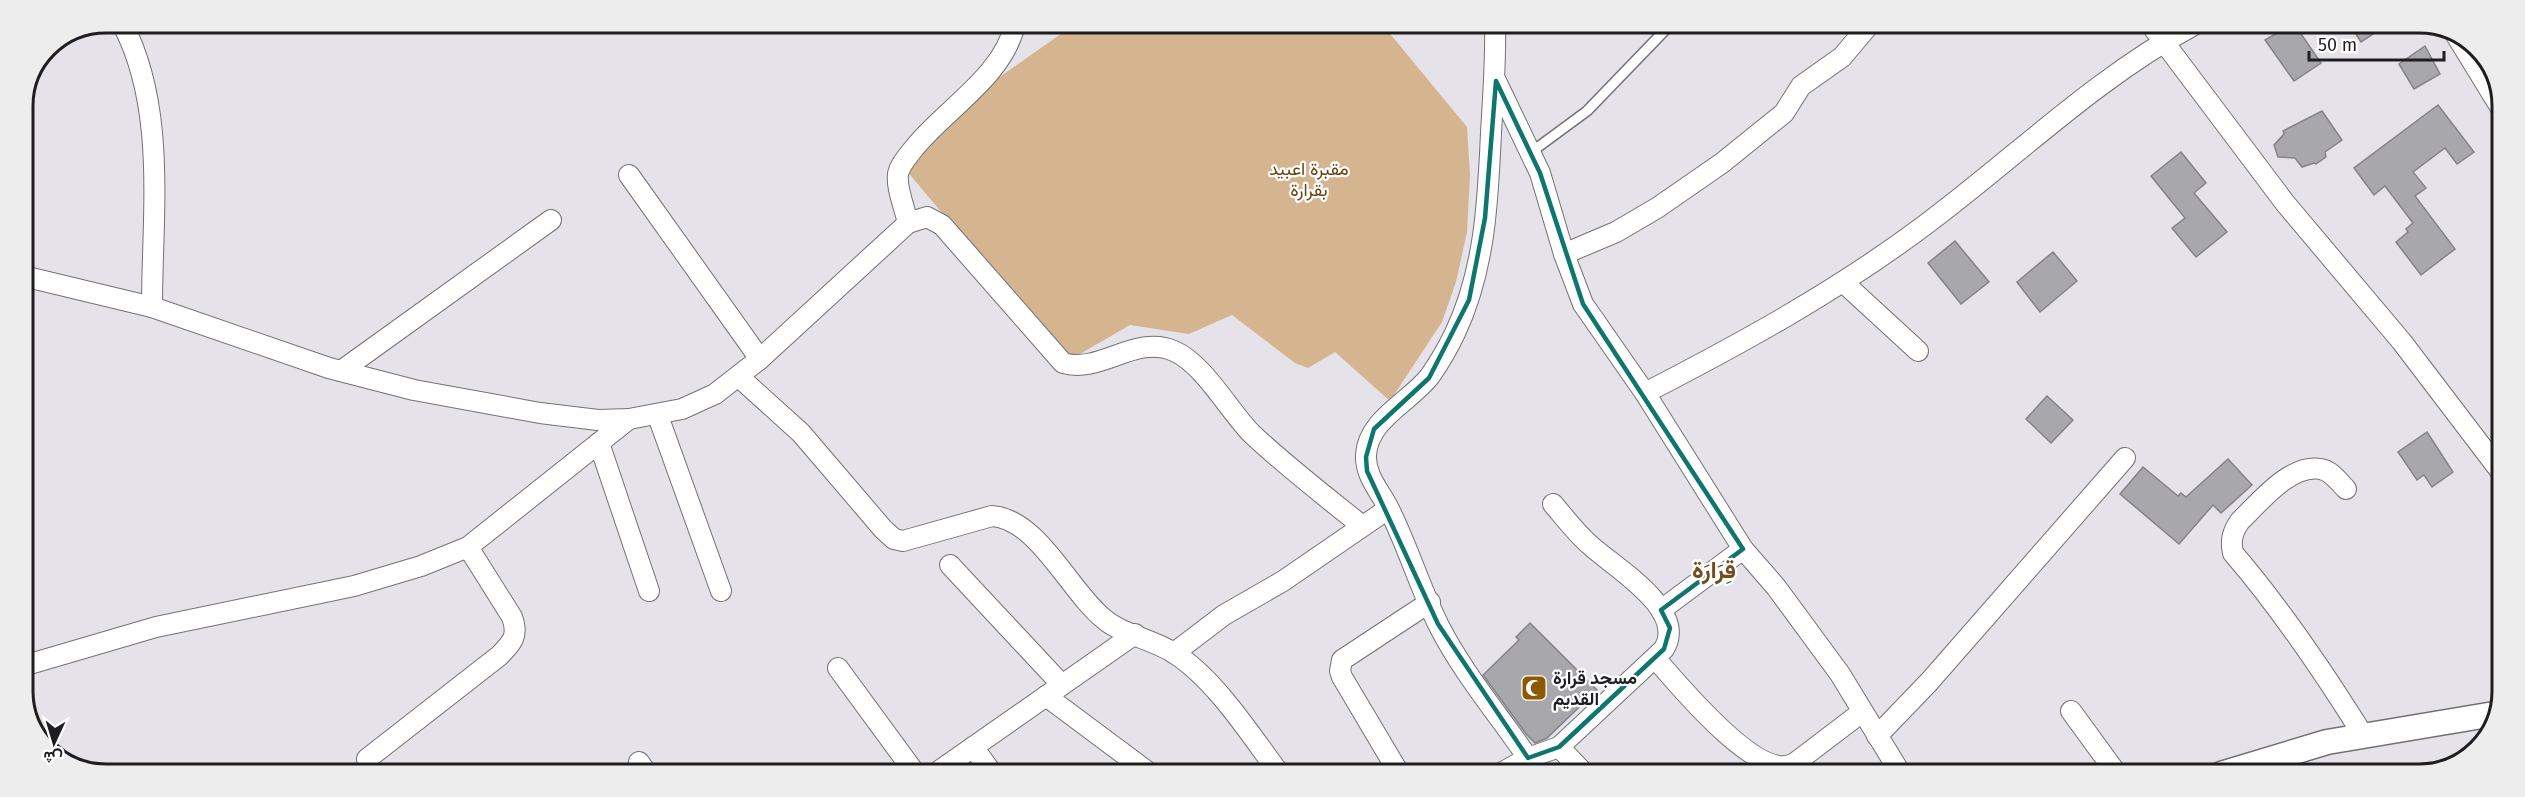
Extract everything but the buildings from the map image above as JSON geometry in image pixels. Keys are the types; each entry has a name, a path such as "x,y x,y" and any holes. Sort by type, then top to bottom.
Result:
{"street":[{"path":"128,33 135,48 148,100 153,158 152,307"},
{"path":"908,223 898,176 903,163 923,137 992,68 1013,33"},
{"path":"1496,33 1496,81 1485,218 1480,260 1469,300 1455,333 1429,378 1374,429 1368,441 1367,471 1389,509 1438,624 1467,673 1528,758"},
{"path":"1564,254 1623,228 1722,163 1784,113 1801,86 1842,57 1862,33"},
{"path":"2157,33 2285,203 2402,342 2492,460"},
{"path":"1645,393 1734,347 1844,284 1927,224 2095,87 2179,33"},
{"path":"2465,50 2491,91"},
{"path":"1496,81 1540,173 1564,254 1584,304 1645,393 1743,549 1776,587 1821,647 1895,764"},
{"path":"629,175 760,359"},
{"path":"33,279 152,307 341,371 414,390 540,413 598,420 629,419 658,416 701,402 739,377 908,223 927,217 942,225 1063,363 1076,367 1091,364 1135,348 1155,347 1174,351 1192,365 1251,432 1361,525"},
{"path":"341,371 551,220"},
{"path":"1844,284 1918,351"},
{"path":"739,377 801,433 894,539 912,540 986,517 1001,516 1030,535 1084,600 1105,621 1174,653 1206,682 1272,764"},
{"path":"658,416 721,591"},
{"path":"33,663 156,627 354,586 421,566 468,547 629,419"},
{"path":"599,443 649,591"},
{"path":"1877,736 1929,682 2125,458"},
{"path":"2346,489 2330,473 2322,469 2300,470 2240,520 2234,530 2232,546 2233,553 2271,597 2309,649 2363,735"},
{"path":"1517,764 1559,747 1664,649 1670,636 1668,620 1661,610 1620,568 1591,547 1553,504"},
{"path":"1174,653 1224,615 1282,581 1361,525 1389,509"},
{"path":"367,759 499,656 514,641 516,630 512,617 468,547"},
{"path":"1661,610 1743,549"},
{"path":"950,565 1054,691 1139,764"},
{"path":"1394,764 1342,677 1340,665 1342,660 1430,602"},
{"path":"949,764 1135,634"},
{"path":"1655,658 1716,724 1771,764"},
{"path":"838,668 908,764"},
{"path":"2071,711 2110,764"},
{"path":"1793,764 1862,712"},
{"path":"2251,764 2286,752 2363,735 2488,715"},
{"path":"973,747 985,764"},
{"path":"1559,747 1575,764"}],"lane":[{"path":"1530,153 1587,111 1662,33"}],"highlighted area":[{"path":"1496,81 1540,173 1583,304 1743,549 1661,610 1670,628 1664,649 1559,747 1528,758 1438,624 1367,471 1366,457 1374,429 1429,378 1469,300 1485,218"}],"green space":[{"name":"مقبرة اعبيد بقرارة","path":"1062,33 1389,33 1467,127 1470,175 1467,232 1456,282 1442,322 1390,401 1335,352 1308,368 1295,363 1232,315 1189,334 1130,325 1073,358 1021,307 906,170 991,83"}],"place":[{"name":"مسجد قرارة القديم","path":"1534,688"}],"district":[{"name":"قِرَارَة","path":"1714,570"}]}
